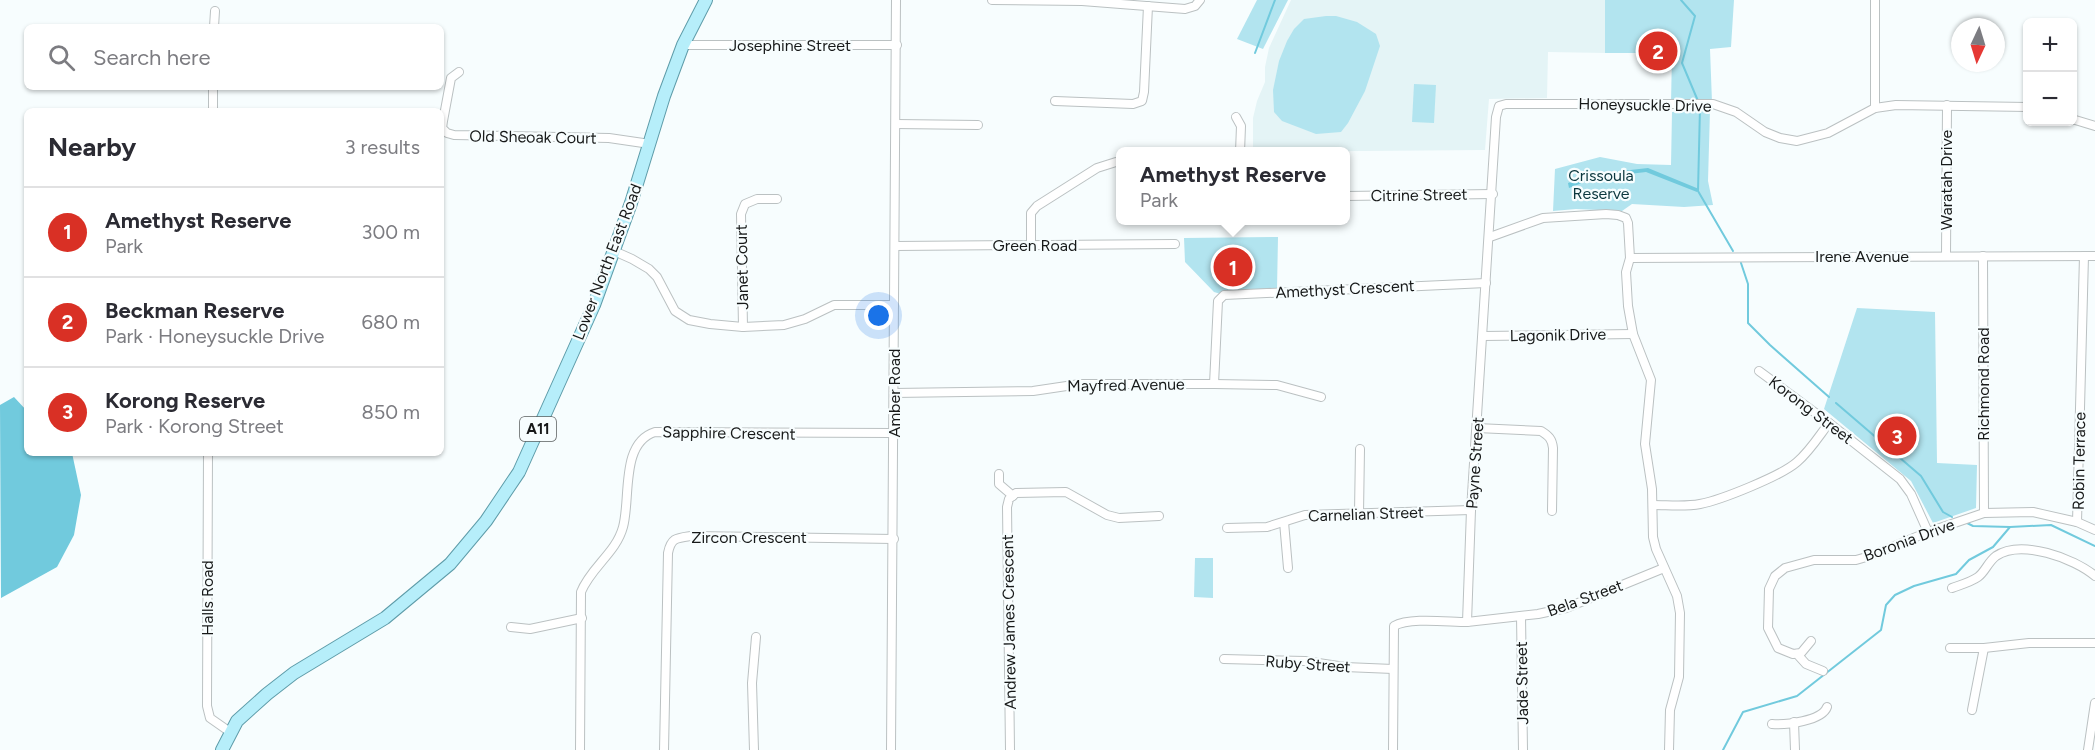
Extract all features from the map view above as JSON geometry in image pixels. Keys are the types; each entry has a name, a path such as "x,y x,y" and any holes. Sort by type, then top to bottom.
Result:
{"main road":[{"name":"Lower North East Road","path":"222,750 230,732 248,710 294,673 338,648 403,605 450,564 486,522 519,472 594,305 614,252 664,96 683,45 706,0"}],"street":[{"name":"Amber Road","path":"891,750 896,0"},
{"path":"992,0 1082,1 1185,9 1195,6 1200,0"},
{"path":"1875,0 1875,108"},
{"path":"1055,101 1133,104 1142,101 1148,6"},
{"path":"214,24 215,11"},
{"name":"Josephine Street","path":"683,45 897,45"},
{"name":"Old Sheoak Court","path":"444,117 451,78 459,72"},
{"path":"213,90 213,108"},
{"name":"Honeysuckle Drive","path":"1498,106 1506,104 1713,104 1736,112 1765,132 1797,141 1828,133 1875,108 1896,105 2023,106"},
{"name":"Waratah Drive","path":"1946,256 1947,105"},
{"name":"Payne Street","path":"1467,622 1471,510 1498,106"},
{"path":"1236,117 1241,126 1240,147"},
{"path":"2077,120 2095,126"},
{"path":"896,124 978,125"},
{"name":"Old Sheoak Court","path":"444,130 454,135 609,138 650,144"},
{"path":"1031,244 1031,213 1037,206 1097,168 1116,162"},
{"name":"Citrine Street","path":"1350,196 1493,194"},
{"name":"Janet Court","path":"743,327 741,214 745,204 757,199 777,199"},
{"path":"1490,237 1544,218 1606,214 1626,218 1628,223 1630,258 1626,272 1628,306 1634,334 1651,380 1645,444 1653,489 1653,537 1677,596 1680,613 1679,677 1670,710 1669,750"},
{"name":"Green Road","path":"895,246 1175,244"},
{"path":"614,252 649,269 657,277 675,311 689,320 710,324 743,327 784,325 805,319 834,305 894,305"},
{"name":"Richmond Road","path":"1983,256 1984,513"},
{"name":"Robin Terrace","path":"2077,522 2084,256"},
{"name":"Irene Avenue","path":"1630,258 2095,256"},
{"name":"Amethyst Crescent","path":"1214,384 1218,301 1224,295 1486,283"},
{"name":"Lagonik Drive","path":"1483,336 1634,334"},
{"name":"Korong Street","path":"1758,370 1900,479 1911,494 1928,532"},
{"name":"Mayfred Avenue","path":"894,393 1033,391 1080,384 1214,384 1277,385 1321,396"},
{"path":"1653,505 1697,505 1718,499 1785,470 1806,453 1829,423"},
{"path":"1477,428 1541,431 1548,435 1552,440 1553,448 1552,511"},
{"name":"Sapphire Crescent","path":"580,750 581,592 585,582 615,547 623,528 631,463 644,435 655,432 893,433"},
{"path":"1359,513 1360,449"},
{"name":"Halls Road","path":"208,456 207,710 210,718 230,732"},
{"path":"999,474 999,484 1013,496 1016,493 1066,492 1107,515 1119,518 1159,516"},
{"name":"Andrew James Crescent","path":"1010,750 1007,507 1009,499 1013,496"},
{"name":"Carnelian Street","path":"1227,528 1268,527 1305,514 1471,510"},
{"name":"Boronia Drive","path":"1797,654 1778,648 1768,628 1769,589 1775,576 1785,568 1814,560 1856,560 1984,513 2033,512 2077,522 2095,530"},
{"path":"1284,522 1288,568"},
{"name":"Zircon Crescent","path":"664,750 670,544 677,538 691,536 894,539"},
{"path":"1952,588 1977,578 1996,555 2021,549 2067,560 2095,576"},
{"name":"Bela Street","path":"1467,622 1538,614 1566,608 1664,568"},
{"name":"Jade Street","path":"1521,616 1523,750"},
{"path":"511,627 530,629 582,618"},
{"path":"1393,750 1394,626 1410,622 1467,622"},
{"path":"754,750 752,683 756,637"},
{"path":"1811,641 1807,648 1797,654 1806,664 1823,671"},
{"path":"1950,648 1984,648 2030,643 2095,643"},
{"path":"1972,710 1984,648"},
{"name":"Ruby Street","path":"1224,659 1305,661 1346,667 1393,669"},
{"path":"2088,750 2095,703"},
{"path":"1772,724 1794,722 1823,714 1827,706"},
{"path":"1794,722 1795,750"}],"shaded area":[{"path":"1291,0 1605,0 1605,53 1548,52 1547,98 1489,99 1485,150 1350,151 1350,147 1253,147 1253,118 1265,82 1269,48"},
{"path":"1648,168 1699,189 1697,192 1646,172 1595,178 1569,188 1568,183 1595,174"},
{"path":"14,397 24,408 24,456 73,456 81,495 74,535 57,567 1,598 0,405"}],"green space":[{"path":"1257,0 1288,0 1263,49 1237,39"},
{"path":"1605,0 1734,0 1731,47 1710,49 1712,102 1671,103 1672,53 1605,53"},
{"path":"1336,16 1357,22 1376,34 1380,46 1365,91 1348,123 1341,132 1316,134 1282,121 1274,112 1273,90 1279,61 1294,29 1304,19"},
{"path":"1414,84 1436,85 1434,123 1412,122"},
{"name":"Crissoula Reserve","path":"1710,110 1708,181 1713,205 1684,207 1632,204 1622,211 1576,209 1553,211 1555,169 1600,157 1637,164 1671,165 1672,112"},
{"path":"1278,237 1277,290 1229,290 1224,295 1214,292 1185,262 1184,238"},
{"path":"1857,308 1935,312 1937,463 1977,465 1976,508 1933,523 1911,481 1824,409"},
{"path":"1195,558 1213,558 1213,598 1194,597"}],"waterway":[{"path":"1255,53 1275,0"},
{"path":"1681,0 1695,16 1682,63 1698,101"},
{"path":"1700,107 1698,191 1733,251"},
{"path":"1741,263 1748,284 1748,323 1829,397"},
{"path":"1836,403 1921,476 1943,512 1952,517"},
{"path":"1967,523 1973,526 2010,527 2051,525 2095,546"},
{"path":"1723,750 1743,712 1797,696 1881,630 1886,605 1895,595 1914,586 1956,574 1969,560 1993,547 2010,527"}],"place":[{"name":"Beckman Reserve","path":"1658,51"},
{"name":"Amethyst Reserve","path":"1233,267"},
{"name":"Korong Reserve","path":"1897,436"}]}
